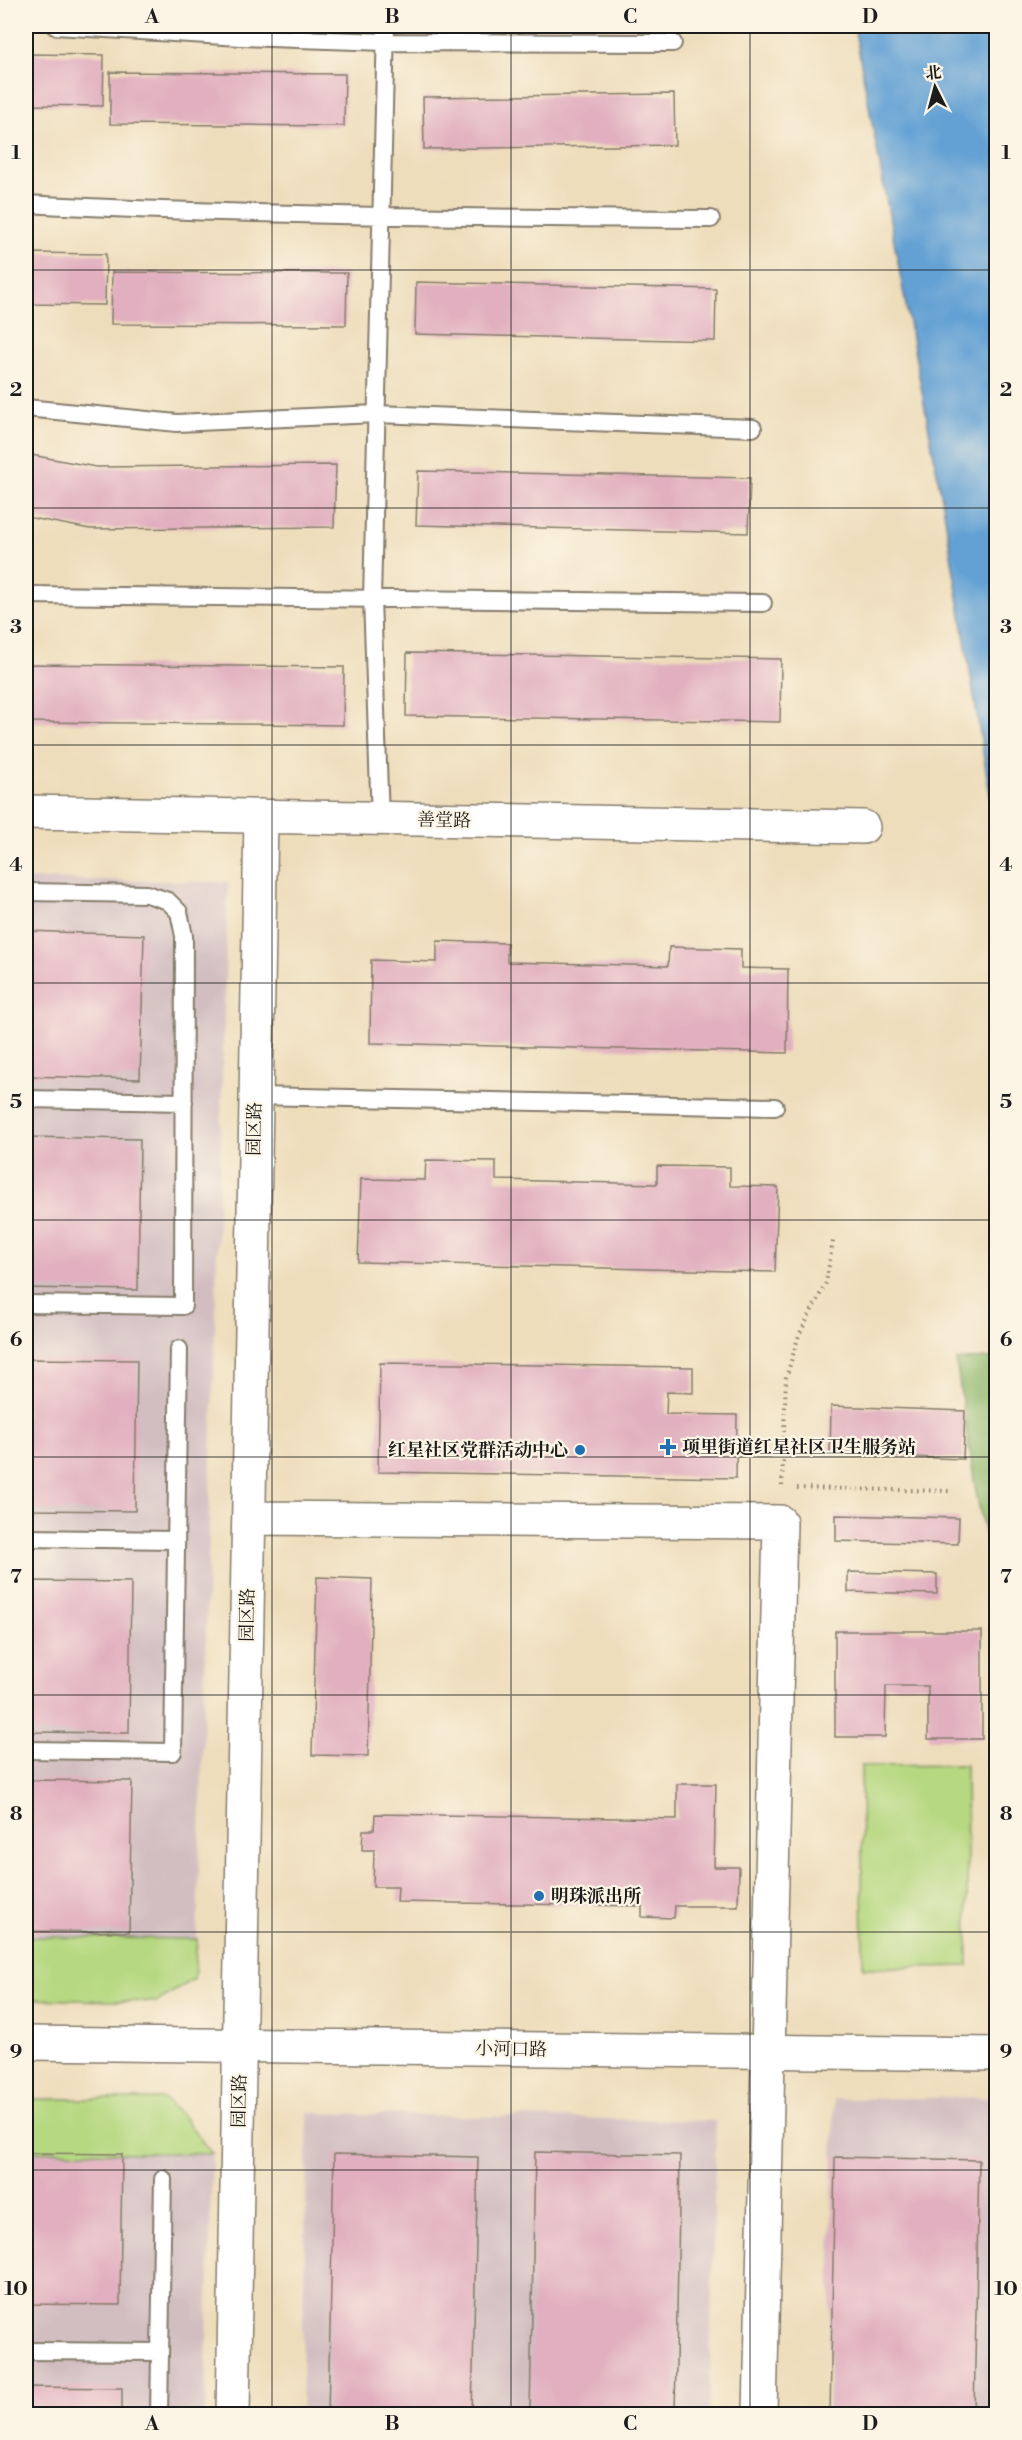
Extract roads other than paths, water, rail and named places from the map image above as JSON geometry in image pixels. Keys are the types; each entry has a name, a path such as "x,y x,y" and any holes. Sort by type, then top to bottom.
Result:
{"street":[{"name":"善堂路","path":"26,812 863,827"},
{"name":"园区路","path":"233,2415 261,816"},
{"path":"249,1518 780,1522 760,2415"},
{"name":"小河口路","path":"26,2043 996,2054"}],"lane":[{"path":"55,26 241,37 386,34 673,43"},
{"path":"380,819 372,599 386,34"},
{"path":"26,204 136,210 381,217 711,219"},
{"path":"26,408 177,423 376,414 753,428"},
{"path":"26,595 763,603"},
{"path":"26,892 147,894 168,902 179,912 184,936 183,1306 26,1304"},
{"path":"255,1096 775,1107"},
{"path":"26,1099 184,1102"},
{"path":"26,1750 173,1752 179,1349"},
{"path":"26,1538 176,1540"},
{"path":"159,2415 163,2179"},
{"path":"26,2351 160,2352"}],"water":[{"path":"854,26 996,26 996,832 943,505"}],"place":[{"name":"项里街道红星社区卫生服务站","path":"668,1447"},
{"name":"红星社区党群活动中心","path":"580,1450"},
{"name":"明珠派出所","path":"539,1896"}]}
